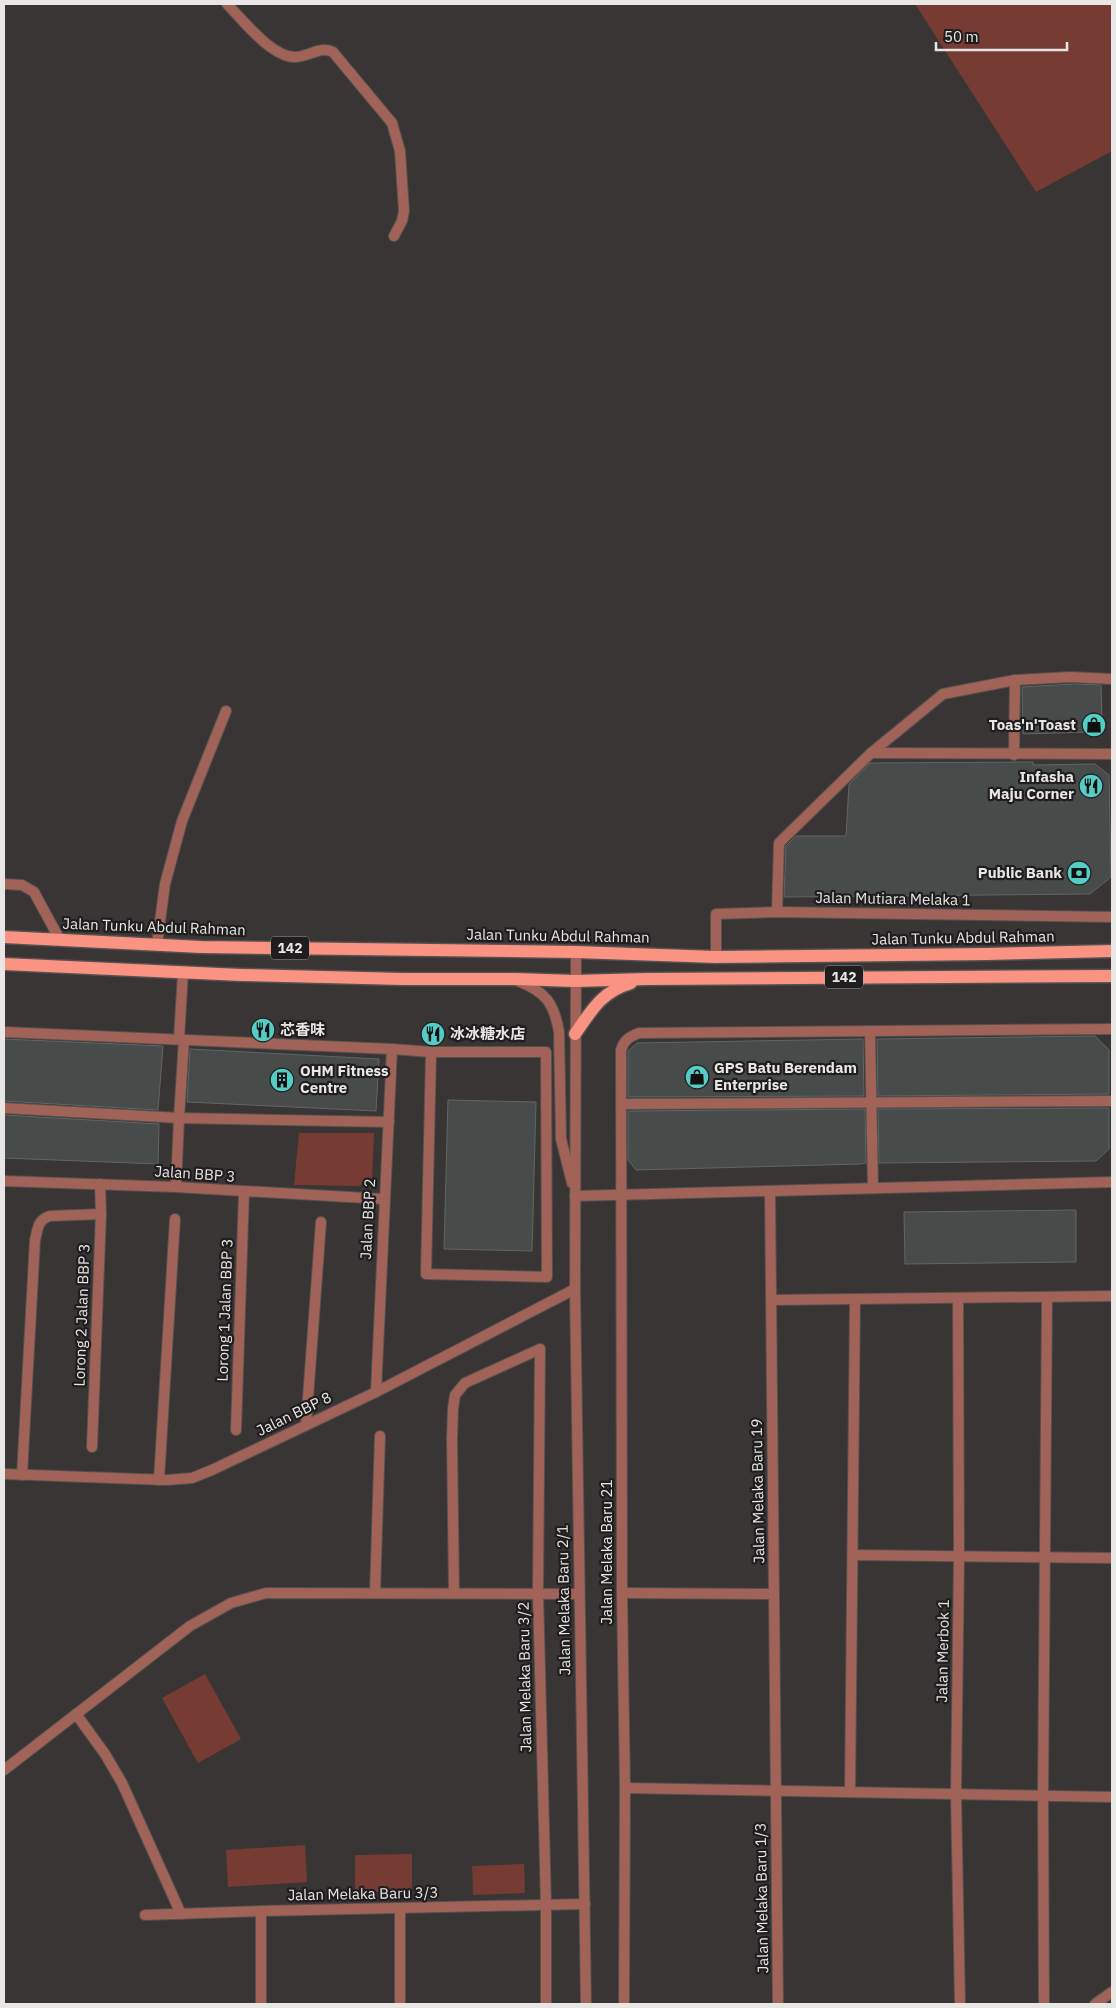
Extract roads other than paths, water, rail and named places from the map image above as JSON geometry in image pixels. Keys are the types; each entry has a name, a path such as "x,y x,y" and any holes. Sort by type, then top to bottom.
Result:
{"main road":[{"name":"Jalan Tunku Abdul Rahman","path":"4,937 211,947 576,952 716,957 1112,951"},
{"name":"142","path":"4,964 384,979 515,979 575,982 646,979 1112,976"},
{"path":"575,1034 597,1002 610,992 646,979"}],"street":[{"path":"227,4 260,38 283,54 294,57 307,56 322,49 333,52 392,124 400,151 404,211 394,236"},
{"path":"778,912 779,843 871,753 943,694 1015,680 1070,677 1112,679"},
{"path":"1014,755 1015,680"},
{"path":"157,944 165,884 182,821 226,711"},
{"path":"871,753 1112,754"},
{"path":"4,884 22,885 34,892 60,940"},
{"name":"Jalan Mutiara Melaka 1","path":"716,957 716,914 778,912 1112,917"},
{"path":"575,1196 577,1140 576,952"},
{"path":"176,1188 183,972"},
{"path":"515,979 534,987 553,1006 559,1032 561,1139 575,1196"},
{"name":"Jalan Melaka Baru 21","path":"624,2004 625,1788 620,1195 621,1050 624,1042 639,1033 1112,1029"},
{"path":"870,1031 873,1188"},
{"path":"4,1032 431,1052 546,1052 547,1277 426,1274 431,1052"},
{"name":"Jalan BBP 2","path":"376,1392 392,1049"},
{"path":"622,1104 1112,1101"},
{"path":"4,1108 179,1118 389,1122"},
{"name":"Jalan BBP 3","path":"4,1180 384,1199"},
{"path":"575,1196 1112,1182"},
{"name":"Lorong 2 Jalan BBP 3","path":"92,1447 101,1214 100,1184"},
{"name":"Jalan Melaka Baru 19","path":"770,1191 776,1791"},
{"name":"Lorong 1 Jalan BBP 3","path":"236,1430 244,1192"},
{"name":"Jalan Melaka Baru 2/1","path":"575,1196 586,2004"},
{"path":"22,1475 36,1240 39,1222 43,1218 50,1216 101,1214"},
{"path":"159,1480 175,1219"},
{"path":"306,1425 320,1222"},
{"name":"Jalan BBP 8","path":"4,1474 159,1480 192,1478 376,1392 575,1289"},
{"path":"771,1300 1112,1296"},
{"path":"1044,2004 1044,1557 1047,1297"},
{"name":"Jalan Merbok 1","path":"958,1298 960,1556 956,1794 960,2004"},
{"path":"850,1792 855,1299"},
{"name":"Jalan Melaka Baru 3/2","path":"454,1592 452,1439 455,1395 465,1383 540,1349 538,1593 546,1904 546,2004"},
{"path":"375,1593 380,1436"},
{"path":"852,1554 1112,1558"},
{"path":"4,1770 190,1626 231,1603 266,1593 454,1592 579,1594"},
{"path":"622,1593 774,1594"},
{"path":"76,1714 105,1754 122,1783 181,1914"},
{"path":"625,1788 1112,1797"},
{"name":"Jalan Melaka Baru 1/3","path":"776,1791 778,2004"},
{"name":"Jalan Melaka Baru 3/3","path":"145,1915 586,1904"},
{"path":"400,1908 400,2004"},
{"path":"260,2004 261,1911"},
{"path":"1095,2004 1112,1992"}],"place":[{"name":"Toas'n'Toast","path":"1094,725"},
{"name":"Infasha Maju Corner","path":"1091,786"},
{"name":"Public Bank","path":"1079,873"},
{"name":"芯香味","path":"263,1030"},
{"name":"冰冰糖水店","path":"433,1034"},
{"name":"GPS Batu Berendam Enterprise","path":"697,1077"},
{"name":"OHM Fitness Centre","path":"282,1080"}]}
